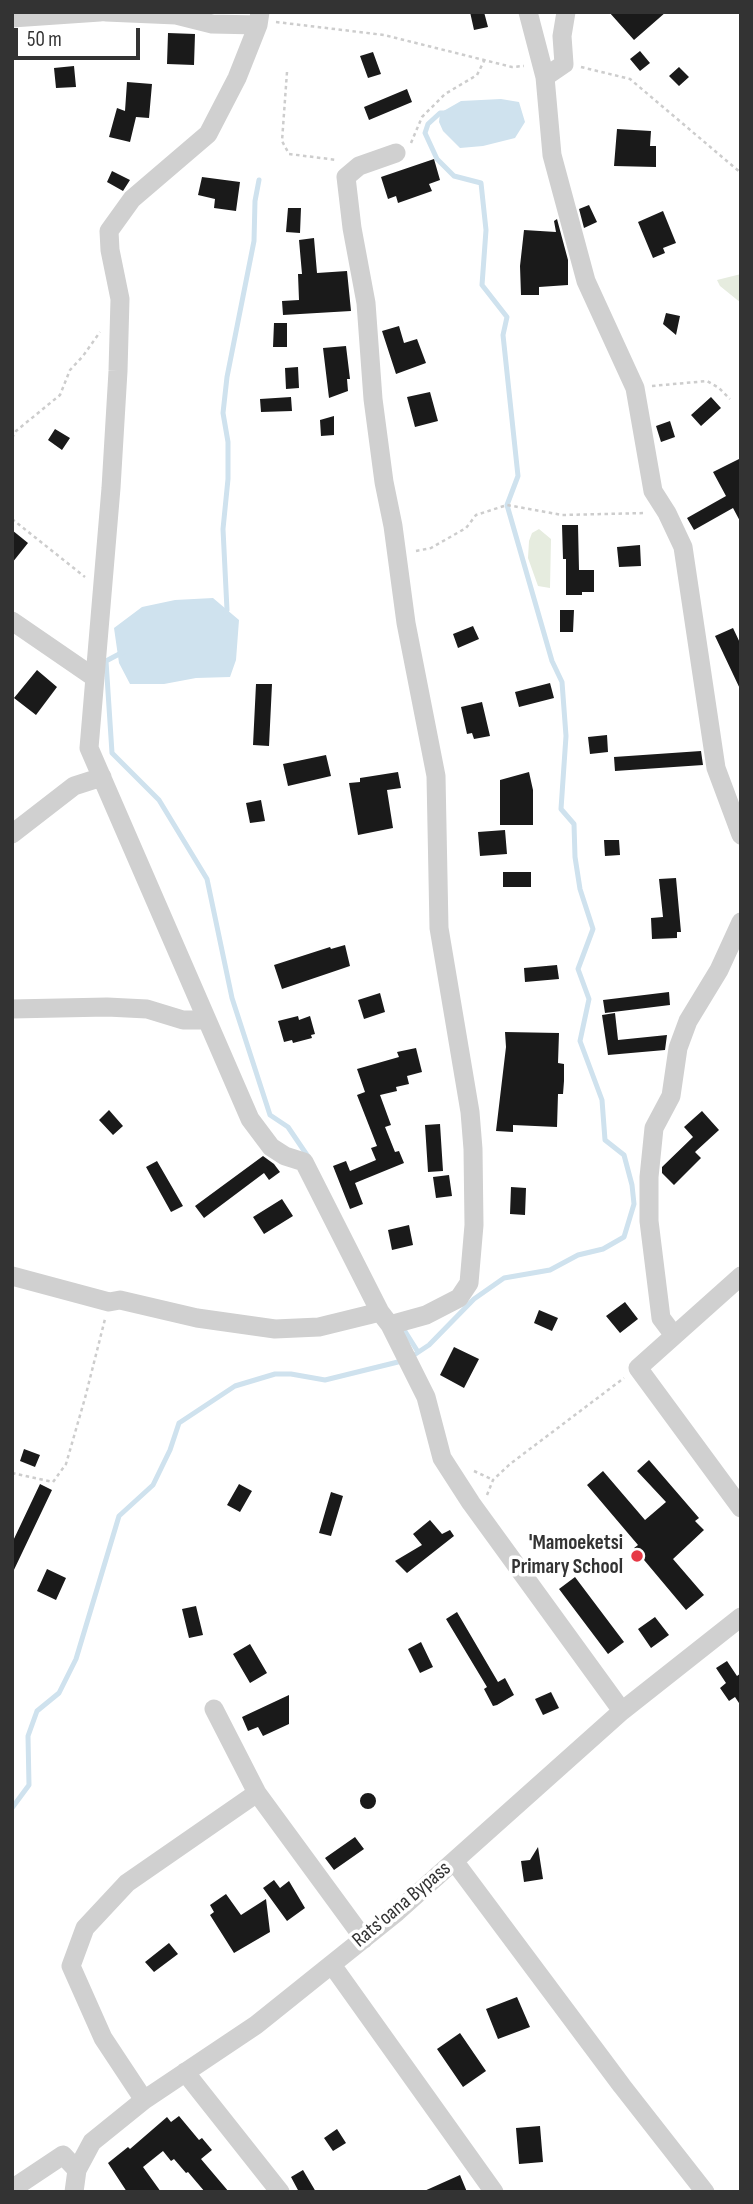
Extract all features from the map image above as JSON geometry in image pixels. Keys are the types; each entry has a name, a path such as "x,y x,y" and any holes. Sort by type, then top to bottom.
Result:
{"street":[{"path":"12,18 100,12"},
{"path":"106,12 176,15 212,24 259,19 237,78 208,134 132,199 109,231 120,299 119,325 111,488 89,748 250,1119 271,1147 285,1156 304,1161 426,1397 442,1458 482,1519 622,1712"},
{"path":"528,12 543,71 552,155 586,281 635,388 653,491 683,547 716,768 741,835"},
{"path":"543,71 564,64 562,37 566,12"},
{"path":"12,1276 109,1302 120,1300 197,1318 275,1329 426,1315 459,1298 469,1283 474,1225 473,1149 454,1005 439,928 436,776 406,624 373,399 366,303 346,177 359,166 396,153"},
{"path":"12,621 95,678"},
{"path":"12,834 74,786 102,777"},
{"path":"673,1335 661,1318 649,1221 649,1177 654,1128 671,1096 678,1048 688,1021 719,970 741,922"},
{"path":"12,1009 147,1009 183,1020 207,1020"},
{"path":"741,1276 638,1368 741,1508"},
{"name":"Rats'oana Bypass","path":"74,2192 77,2170 92,2142 144,2100 256,2025 332,1965 622,1712 741,1617"},
{"path":"214,1709 257,1793 364,1938"},
{"path":"144,2100 103,2038 71,1966 85,1928 127,1883 257,1793"},
{"path":"454,1861 622,2087 705,2192"},
{"path":"332,1965 494,2192"},
{"path":"185,2072 280,2192"},
{"path":"12,2189 62,2155 77,2170"}],"path":[{"path":"259,19 384,35 512,67 543,71"},
{"path":"396,153 411,143 422,117 445,94 477,75 485,59"},
{"path":"564,64 630,79 741,173"},
{"path":"287,72 282,141 289,154 335,159 340,163 346,177"},
{"path":"12,438 16,431 60,395 70,370 98,333 119,325"},
{"path":"635,388 706,382 719,388 730,399"},
{"path":"397,553 431,548 466,528 476,514 507,505 562,515 667,513"},
{"path":"12,519 93,584 103,587"},
{"path":"12,1473 53,1482 65,1464 109,1302"},
{"path":"482,1519 487,1493 493,1480 582,1408 638,1368"}],"shaded area":[{"path":"741,274 741,303 720,286 717,280"},
{"path":"539,529 551,539 550,588 538,586 528,558 532,533"}],"water":[{"path":"501,99 519,102 525,122 515,138 483,146 460,148 443,131 439,122 440,113 461,101"},
{"path":"213,598 239,620 236,660 230,677 196,678 164,684 130,684 119,663 114,628 142,607 175,600"}],"building":[{"path":"470,12 484,12 488,27 474,30"},
{"path":"609,12 666,12 634,40"},
{"path":"168,33 195,34 194,65 167,64"},
{"path":"640,51 650,63 640,71 630,59"},
{"path":"373,52 381,74 368,78 360,56"},
{"path":"74,66 76,87 56,88 54,68"},
{"path":"679,67 689,77 679,86 669,76"},
{"path":"127,82 152,84 149,118 136,117 130,142 109,137 117,108 125,111"},
{"path":"407,89 412,102 369,120 364,107"},
{"path":"617,129 651,131 650,146 656,146 656,167 614,166"},
{"path":"434,159 440,180 429,184 432,191 398,203 396,196 388,199 381,177"},
{"path":"112,171 130,180 123,191 107,182"},
{"path":"202,177 240,182 236,211 214,208 215,199 198,195"},
{"path":"589,205 597,222 584,228 579,209"},
{"path":"288,208 301,208 300,233 286,232"},
{"path":"663,211 676,243 663,248 665,253 653,258 638,222"},
{"path":"557,219 568,260 568,285 539,287 539,295 521,295 520,266 524,230 556,232 554,221"},
{"path":"314,238 317,273 347,271 351,311 283,315 282,301 299,300 298,274 302,274 299,240"},
{"path":"666,313 680,316 676,335 663,324"},
{"path":"274,323 287,323 287,347 273,347"},
{"path":"399,326 404,343 417,339 426,363 396,374 382,331"},
{"path":"346,346 350,379 347,379 348,391 329,398 323,348"},
{"path":"298,367 299,388 286,389 285,368"},
{"path":"430,392 438,421 415,427 407,397"},
{"path":"291,397 292,411 261,412 260,399"},
{"path":"711,397 721,408 701,426 691,415"},
{"path":"334,416 334,435 321,436 320,420"},
{"path":"670,421 675,437 661,442 656,426"},
{"path":"55,429 70,438 62,450 48,440"},
{"path":"741,458 741,523 733,508 694,530 687,518 726,496 713,472"},
{"path":"562,525 578,525 579,570 594,570 594,592 566,595"},
{"path":"12,530 28,543 12,563"},
{"path":"640,545 641,566 619,567 617,547"},
{"path":"560,610 574,610 573,632 560,632"},
{"path":"473,626 479,639 458,648 453,634"},
{"path":"733,628 741,645 741,691 715,636"},
{"path":"37,670 57,687 36,715 14,698"},
{"path":"550,683 554,698 519,707 515,692"},
{"path":"256,684 272,684 269,746 253,745"},
{"path":"482,702 490,736 474,739 472,733 467,734 461,707"},
{"path":"607,735 608,752 590,754 588,737"},
{"path":"701,751 703,765 615,771 614,757"},
{"path":"326,755 331,776 288,786 283,764"},
{"path":"398,772 401,788 387,790 393,828 358,835 349,783 360,782 360,778"},
{"path":"529,772 533,790 533,825 500,825 500,780"},
{"path":"261,800 265,821 250,823 246,803"},
{"path":"505,830 507,854 480,856 478,832"},
{"path":"604,840 619,840 620,855 605,856"},
{"path":"503,872 531,872 531,887 503,887"},
{"path":"676,878 681,932 677,932 677,938 652,939 651,918 663,917 659,879"},
{"path":"345,945 350,966 282,989 274,965 330,947 331,949"},
{"path":"557,965 559,979 525,982 524,968"},
{"path":"669,992 670,1005 605,1013 603,1000"},
{"path":"380,993 385,1012 364,1019 358,1000"},
{"path":"615,1013 618,1040 667,1035 665,1050 608,1055 602,1015"},
{"path":"298,1016 299,1020 310,1016 315,1034 311,1035 312,1038 293,1043 292,1040 284,1042 278,1021"},
{"path":"505,1032 559,1033 558,1063 564,1064 564,1081 563,1094 558,1094 557,1127 513,1125 513,1132 496,1131 506,1047"},
{"path":"416,1048 422,1072 407,1076 409,1084 396,1087 397,1091 380,1095 391,1125 385,1127 395,1152 399,1151 404,1163 355,1183 363,1204 350,1209 333,1166 346,1161 350,1171 376,1160 371,1148 377,1146 357,1095 365,1092 357,1069 399,1057 397,1052"},
{"path":"109,1110 123,1126 113,1135 99,1120"},
{"path":"702,1111 719,1130 695,1152 701,1158 674,1185 662,1173 662,1167 693,1137 684,1127"},
{"path":"440,1124 443,1171 428,1172 425,1125"},
{"path":"263,1156 280,1172 269,1180 264,1173 204,1218 195,1206"},
{"path":"157,1161 183,1206 171,1212 146,1167"},
{"path":"449,1175 452,1196 436,1198 433,1177"},
{"path":"511,1187 526,1188 525,1215 510,1214"},
{"path":"282,1199 293,1216 264,1234 253,1217"},
{"path":"409,1225 413,1245 392,1250 388,1230"},
{"path":"625,1302 638,1319 620,1333 606,1316"},
{"path":"539,1310 558,1318 552,1331 534,1323"},
{"path":"454,1347 479,1359 464,1388 440,1375"},
{"path":"24,1449 40,1455 35,1467 20,1461"},
{"path":"649,1460 699,1518 695,1521 704,1530 673,1559 704,1595 686,1610 634,1548 638,1545 587,1485 603,1471 645,1520 666,1502 637,1471"},
{"path":"40,1484 52,1490 12,1574 12,1543"},
{"path":"239,1484 252,1491 240,1512 227,1505"},
{"path":"331,1492 343,1496 331,1536 319,1533"},
{"path":"430,1520 442,1534 450,1530 454,1536 407,1573 395,1561 422,1545 413,1534"},
{"path":"47,1569 66,1578 56,1600 37,1591"},
{"path":"575,1577 624,1642 608,1654 559,1589"},
{"path":"196,1606 203,1635 189,1638 182,1609"},
{"path":"457,1612 498,1682 505,1678 514,1695 497,1705 493,1706 484,1689 487,1687 446,1619"},
{"path":"655,1617 669,1635 651,1648 638,1629"},
{"path":"421,1642 433,1667 420,1673 408,1649"},
{"path":"250,1644 267,1673 250,1683 233,1654"},
{"path":"727,1661 737,1676 741,1673 741,1706 735,1697 729,1701 720,1688 726,1683 716,1668"},
{"path":"551,1692 559,1708 543,1715 535,1699"},
{"path":"289,1695 289,1724 263,1736 258,1727 248,1731 242,1717"},
{"path":"365,1793 371,1793 376,1801 374,1807 365,1809 360,1804 360,1798"},
{"path":"355,1837 364,1849 334,1870 325,1858"},
{"path":"538,1847 543,1879 524,1882 521,1861 530,1860"},
{"path":"274,1880 280,1888 289,1881 305,1908 287,1921 263,1888"},
{"path":"226,1894 241,1915 266,1899 270,1932 234,1953 210,1915 214,1912 210,1905"},
{"path":"169,1943 178,1954 154,1972 145,1962"},
{"path":"517,1997 530,2027 498,2039 486,2009"},
{"path":"460,2033 486,2071 463,2087 437,2049"},
{"path":"179,2116 199,2140 202,2138 212,2150 201,2159 229,2192 205,2192 188,2172 174,2159 171,2161 163,2151 143,2167 161,2192 127,2192 108,2163 128,2147 130,2149 167,2117 171,2122"},
{"path":"540,2126 543,2162 519,2164 516,2128"},
{"path":"337,2129 346,2143 333,2151 324,2138"},
{"path":"303,2170 316,2192 299,2192 291,2177"},
{"path":"460,2175 467,2192 422,2192"}],"waterway":[{"path":"411,1357 429,1345 474,1299 504,1278 550,1270 578,1255 603,1249 624,1237 634,1204 624,1155 605,1140 602,1100 580,1041 589,999 578,969 593,929 580,889 574,824 561,809 566,736 562,682 552,661 507,505 518,476 503,335 507,317 482,285 486,230 481,183 454,176 437,159 425,133 428,124 440,113 446,113"},
{"path":"225,614 223,529 228,479 228,442 223,413 227,377 254,241 255,201 259,180"},
{"path":"123,652 106,661 112,753 159,800 207,879 232,998 270,1115 288,1127 309,1158"},
{"path":"401,1325 418,1352"},
{"path":"12,1808 29,1785 28,1736 37,1711 59,1693 76,1659 119,1516 153,1485 170,1450 179,1423 235,1386 275,1374 325,1380 402,1361"}],"place":[{"name":"'Mamoeketsi Primary School","path":"637,1556"}]}
